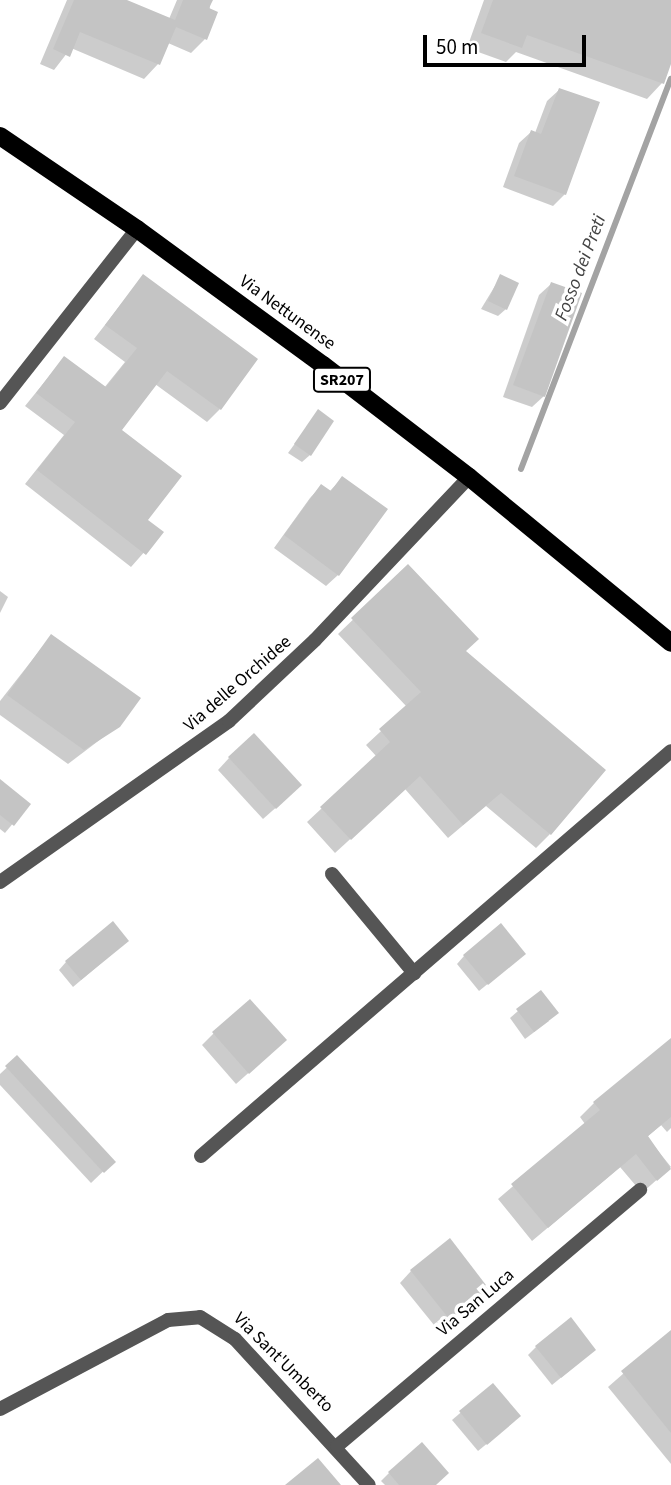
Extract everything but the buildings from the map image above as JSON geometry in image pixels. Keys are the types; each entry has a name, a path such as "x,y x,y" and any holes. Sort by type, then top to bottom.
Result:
{"main road":[{"name":"Via Nettunense","path":"0,136 137,229 469,477 671,643"}],"street":[{"path":"0,403 137,229"},
{"name":"Via delle Orchidee","path":"0,882 229,721 315,640 469,477"},
{"path":"201,1156 671,751"},
{"path":"332,874 414,973"},
{"name":"Via San Luca","path":"337,1446 640,1190"},
{"name":"Via Sant'Umberto","path":"0,1409 168,1320 193,1316 229,1333 337,1446 369,1485"}],"waterway":[{"name":"Fosso dei Preti","path":"521,469 671,79"}]}
